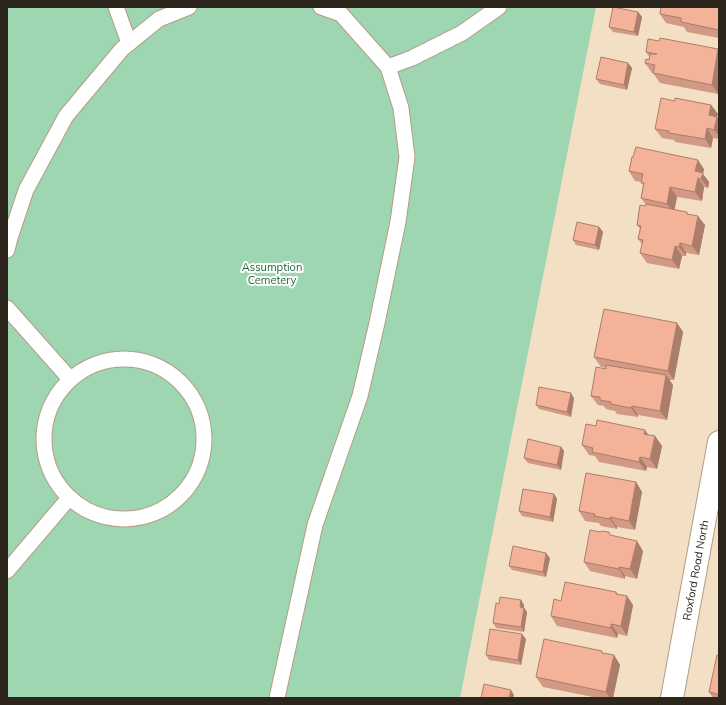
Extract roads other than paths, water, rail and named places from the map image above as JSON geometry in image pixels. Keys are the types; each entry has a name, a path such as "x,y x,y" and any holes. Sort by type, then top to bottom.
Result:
{"street":[{"name":"Roxford Road North","path":"672,698 719,442"}],"lane":[{"path":"116,7 130,43"},
{"path":"7,250 26,190 66,116 122,49 159,19 189,7"},
{"path":"277,698 315,525 360,396 398,222 407,157 401,108 388,67 341,14 322,7"},
{"path":"388,67 412,58 462,33 499,7"},
{"path":"7,308 70,379"},
{"path":"115,359 140,360 164,369 184,384 197,405 204,429 203,454 194,478 179,498 158,512 134,518 109,517 85,509 69,498 53,476 46,456 44,436 47,415 56,396 70,379 91,365 115,359"},
{"path":"7,571 69,498"}],"park label":[{"name":"Assumption Cemetery","path":"272,273"}]}
